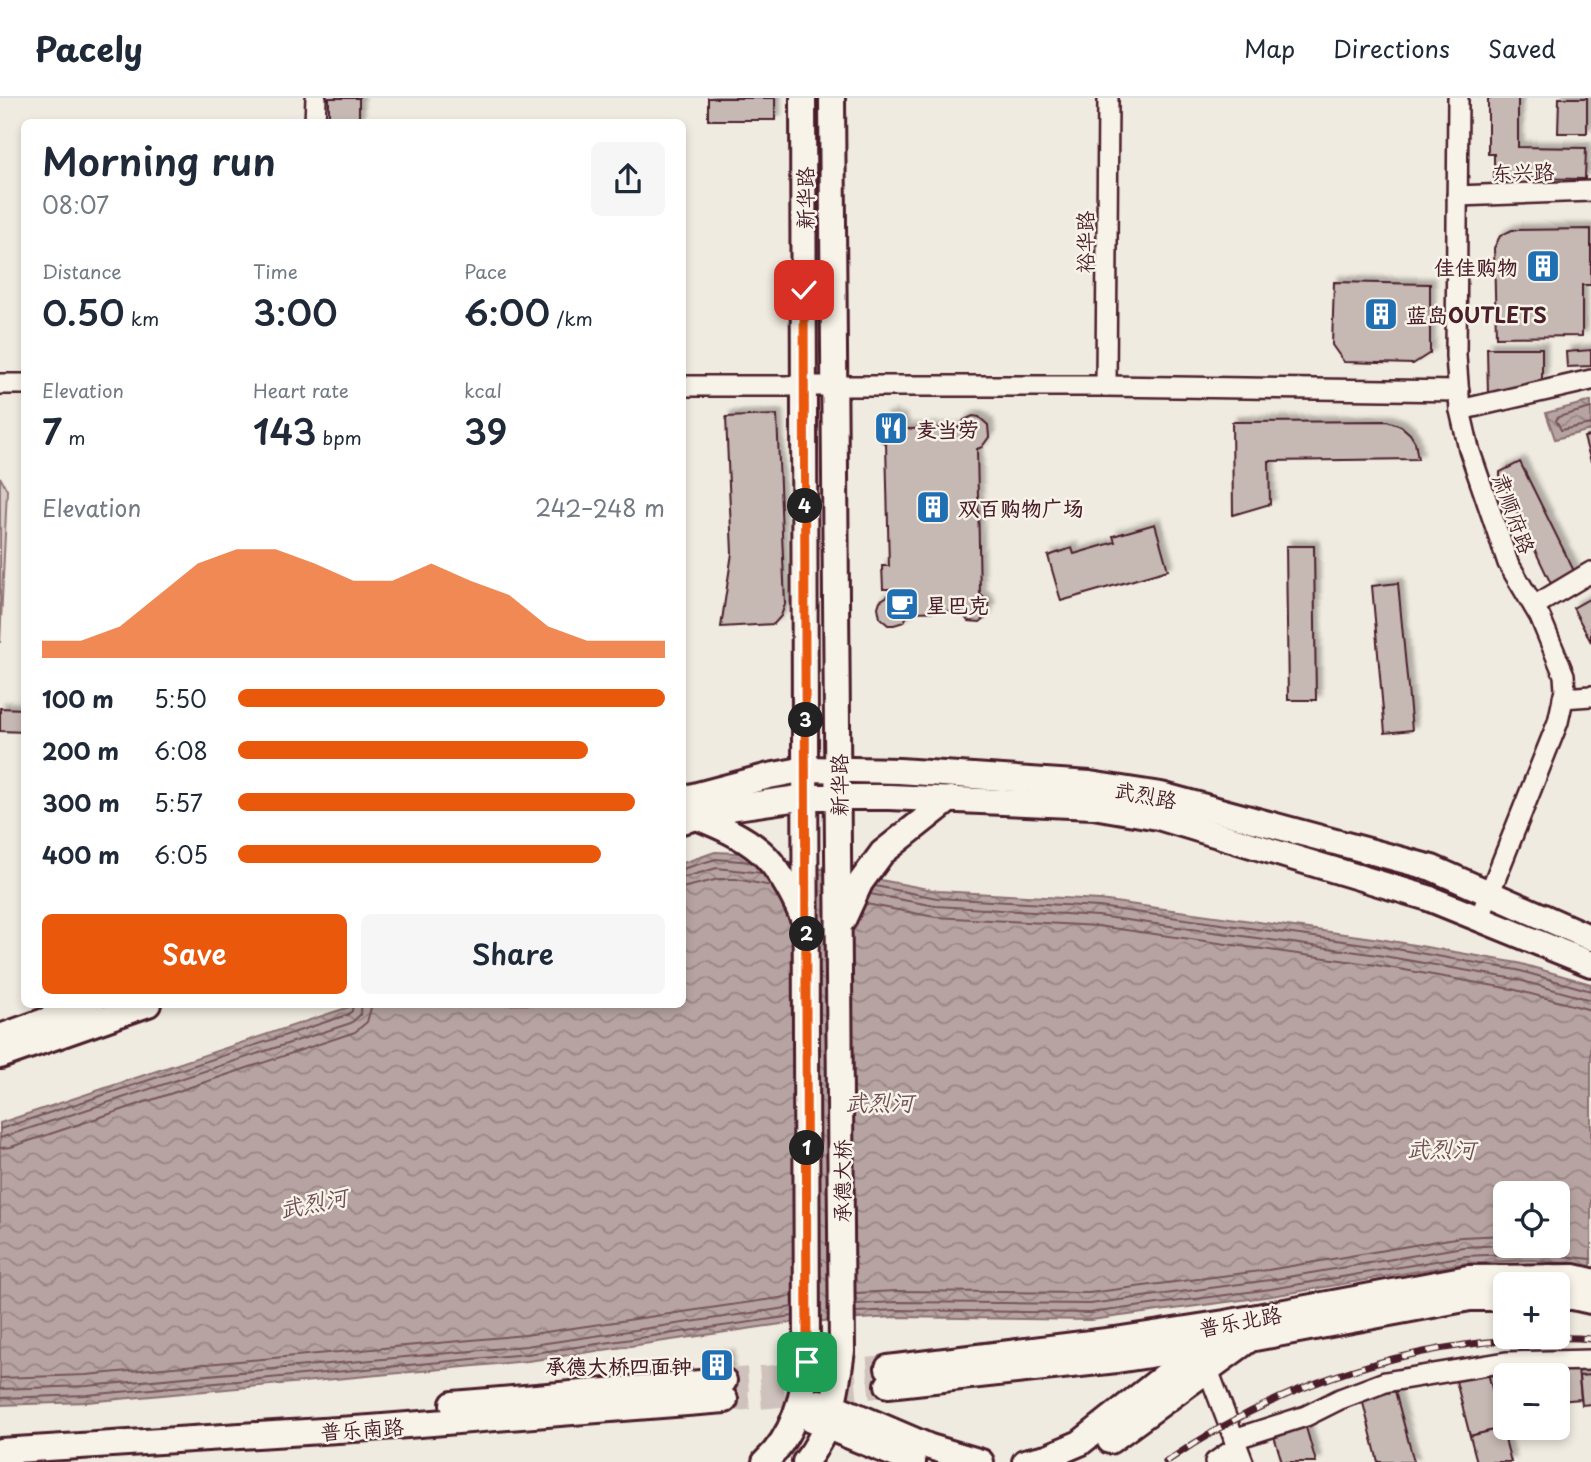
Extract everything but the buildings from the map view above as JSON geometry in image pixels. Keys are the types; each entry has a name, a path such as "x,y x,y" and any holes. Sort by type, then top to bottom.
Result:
{"main road":[{"name":"新华路","path":"803,98 807,928"},
{"name":"新华路","path":"832,98 839,927"},
{"name":"武烈路","path":"687,812 769,776 806,769 899,771 1090,784 1161,795 1432,868 1591,938"},
{"name":"武烈路","path":"687,812 806,797 950,799 1093,806 1158,817 1428,898 1591,964"},
{"path":"839,927 860,883 882,853 950,799"},
{"path":"687,812 729,831 761,852 793,893 807,928"},
{"name":"承德大桥","path":"805,1462 817,1448 831,1415 842,1351 839,927"},
{"name":"承德大桥","path":"798,1407 805,1383 807,1354 807,928"},
{"path":"0,1037 81,1008"},
{"path":"0,1056 137,1008"},
{"name":"普乐北路","path":"1245,1330 1468,1278 1574,1277 1591,1281"},
{"path":"1570,1297 1591,1301"},
{"name":"普乐北路","path":"1205,1359 1117,1360 888,1377 1115,1340 1245,1330 1470,1298 1493,1298"},
{"path":"1025,1462 1047,1457 1080,1443 1245,1330"},
{"path":"1077,1462 1127,1429 1205,1359"},
{"name":"普乐南路","path":"0,1436 724,1391 370,1428 0,1451"},
{"path":"765,1462 776,1452 798,1407 981,1462"},
{"path":"831,1415 913,1462"}],"street":[{"path":"315,119 316,98"},
{"name":"裕华路","path":"1106,386 1108,98"},
{"name":"肃顺府路","path":"1458,98 1456,356 1460,400 1469,449 1508,563 1534,606 1564,675 1558,722 1492,893 1480,917"},
{"name":"东兴路","path":"1457,195 1591,191"},
{"path":"686,386 1106,386 1460,400 1591,380"},
{"path":"0,384 21,384"},
{"path":"1534,606 1591,572"},
{"path":"1563,698 1591,696"},
{"path":"1205,1359 1238,1449"},
{"path":"1215,1462 1340,1399 1385,1382 1506,1363 1591,1360"}],"shaded area":[{"path":"0,477 7,490 0,643"}],"water":[{"path":"1591,401 1591,430 1555,439 1546,413"},
{"name":"武烈河","path":"715,852 739,853 938,891 1100,900 1380,939 1518,963 1591,984 1591,1266 1533,1260 1465,1263 1272,1296 1091,1320 896,1317 788,1323 528,1361 87,1402 0,1405 0,1123 346,1008 686,1008 686,862"}],"tunnel":[{"path":"724,1381 888,1368"},
{"path":"725,1400 888,1385"}],"railway":[{"path":"1166,1462 1246,1414 1330,1378 1374,1364 1465,1345 1541,1338 1591,1339"}],"place":[{"name":"佳佳购物","path":"1543,266"},
{"name":"蓝岛OUTLETS","path":"1381,314"},
{"name":"麦当劳","path":"891,428"},
{"name":"双百购物广场","path":"933,507"},
{"name":"星巴克","path":"902,604"},
{"name":"承德大桥四面钟","path":"717,1365"}],"route":[{"path":"804,290 807,1362"}]}
